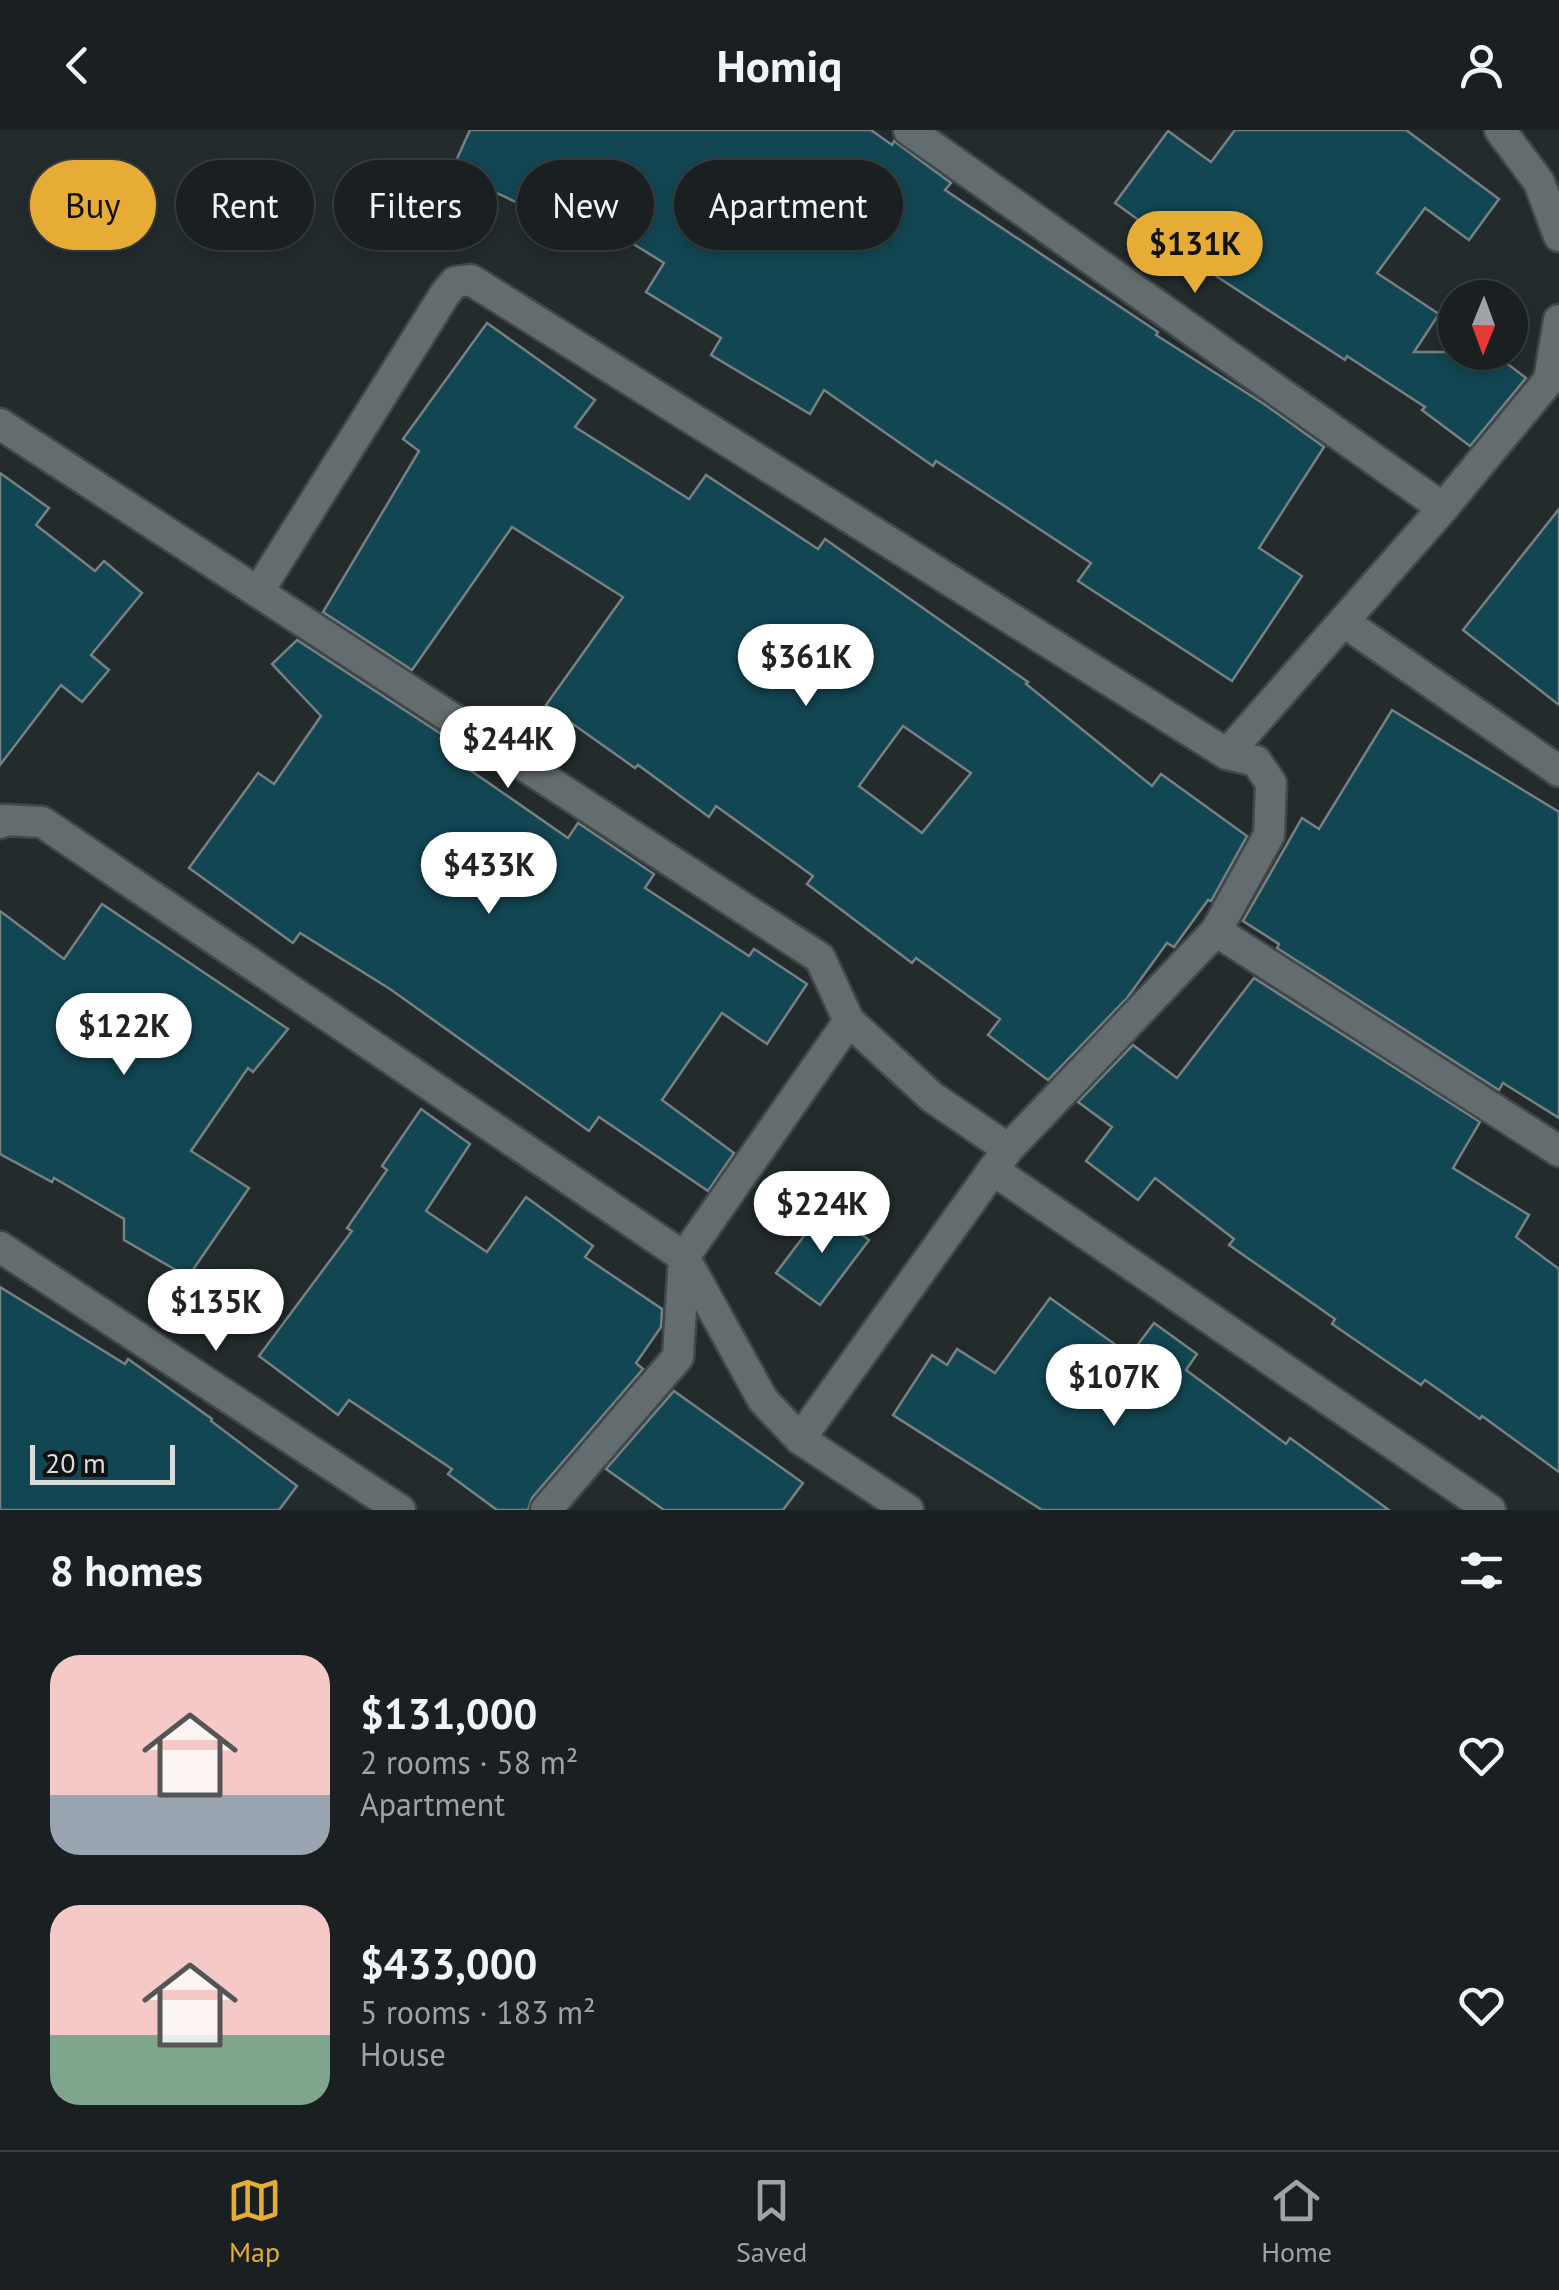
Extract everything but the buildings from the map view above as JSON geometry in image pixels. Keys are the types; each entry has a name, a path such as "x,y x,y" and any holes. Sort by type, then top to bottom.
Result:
{"street":[{"path":"909,130 1443,508"},
{"path":"1500,130 1539,182 1559,236"},
{"path":"258,592 445,294 455,282 471,280 1227,754 1256,761 1271,783 1269,835 1216,931 1001,1159 800,1439"},
{"path":"1227,754 1554,384 1559,320"},
{"path":"0,424 820,958 849,1022 1001,1159 1490,1510"},
{"path":"1344,622 1559,771"},
{"path":"0,823 42,822 684,1257 763,1400 800,1439 908,1510"},
{"path":"1216,931 1559,1151"},
{"path":"546,1510 678,1357 684,1257 849,1022"},
{"path":"0,1247 400,1510"}]}
